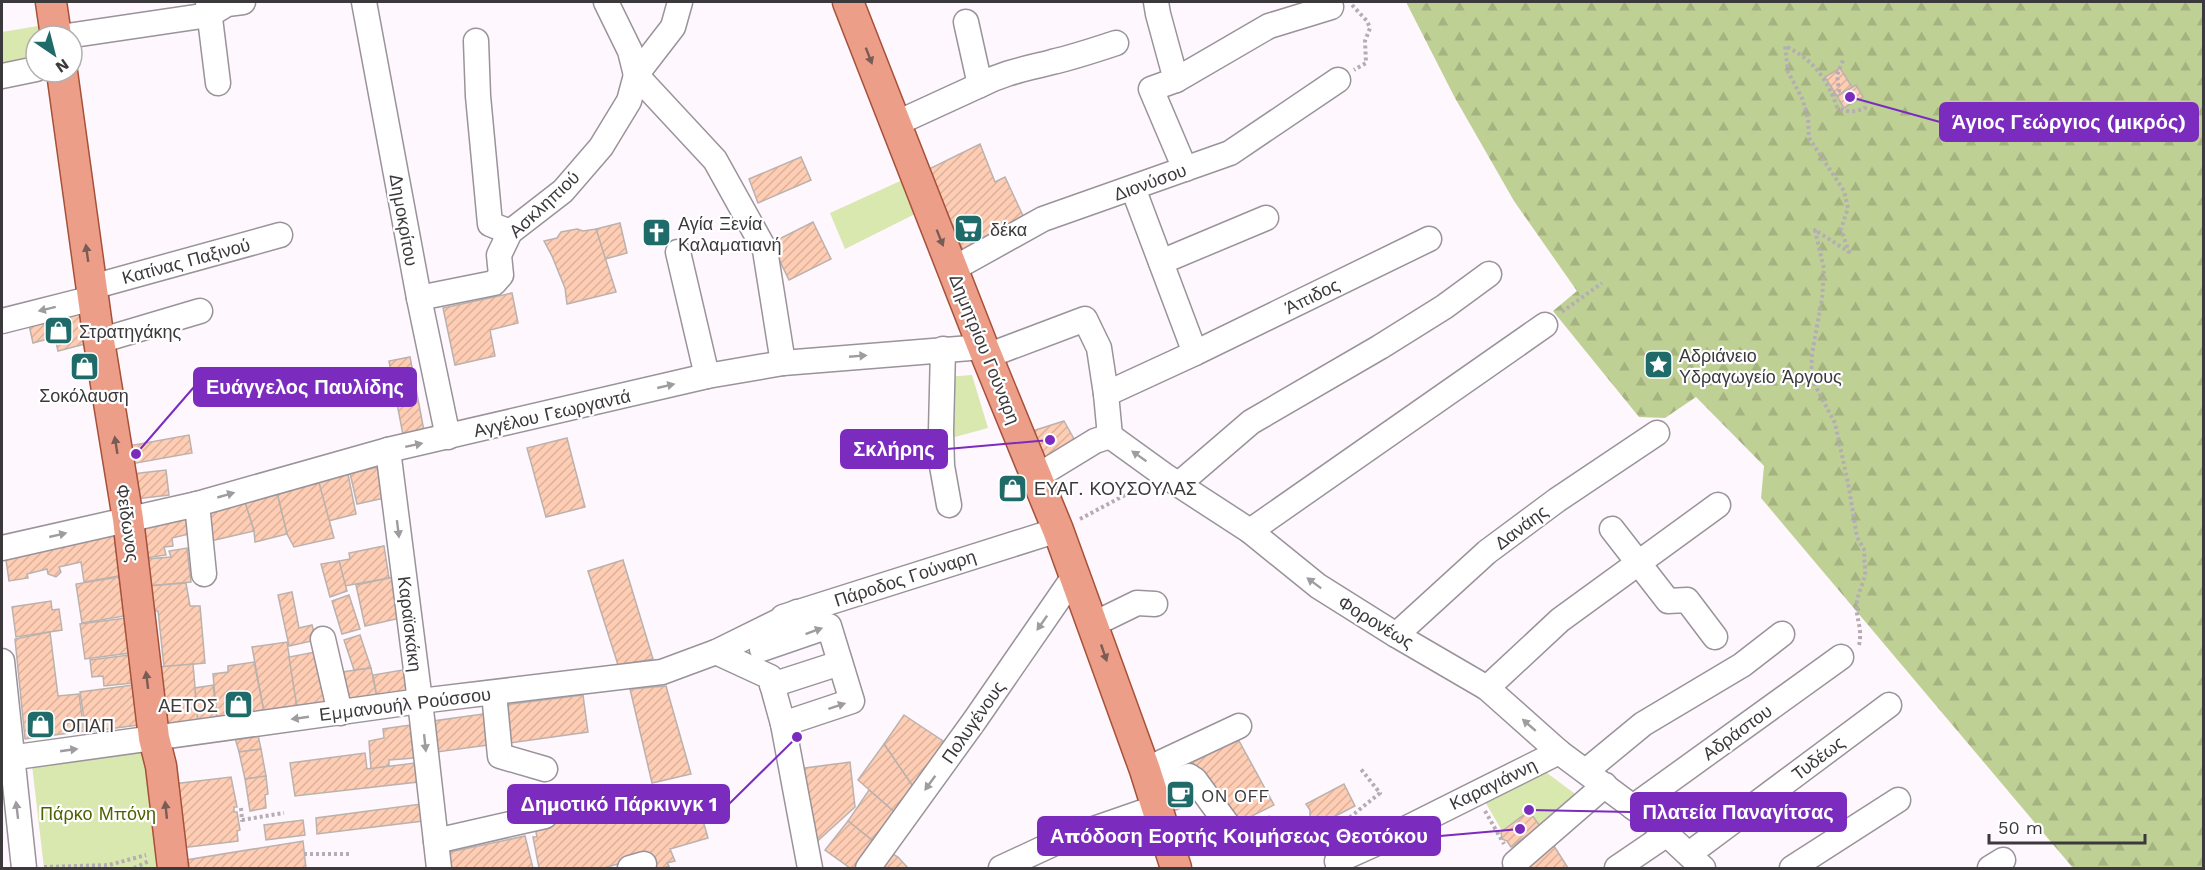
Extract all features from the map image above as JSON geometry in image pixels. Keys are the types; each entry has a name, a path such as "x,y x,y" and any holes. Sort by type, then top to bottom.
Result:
{"main road":[{"path":"51,2 55,24"},
{"name":"Δημητρίου Γούναρη","path":"848,2 1094,624 1176,868"},
{"name":"Φείδωνος","path":"64,84 99,341 128,519 154,738 161,766 172,859"}],"street":[{"path":"84,33 243,2"},
{"name":"Δημοκρίτου","path":"364,2 418,298 448,437"},
{"path":"606,2 630,51 636,75 715,160 765,250 783,363"},
{"name":"Ασκληπιού","path":"418,298 494,283 498,280 501,275 499,255 510,232 563,190 601,147 628,101 636,75 673,27 680,2"},
{"path":"1156,2 1176,80"},
{"path":"1185,169 1151,89 1176,80 1269,26 1340,5"},
{"path":"208,8 218,83"},
{"path":"966,22 980,85"},
{"path":"476,41 478,96 490,224 510,232"},
{"path":"895,124 994,77 1021,68 1051,63 1116,43"},
{"path":"2,76 24,71"},
{"name":"Διονύσου","path":"953,269 1043,219 1230,153 1338,80"},
{"path":"1133,188 1195,353"},
{"path":"1161,262 1266,218"},
{"name":"Κατίνας Παξινού","path":"2,321 280,235"},
{"name":"Άπιδος","path":"1106,394 1429,238"},
{"path":"678,252 707,376"},
{"path":"1172,479 1251,422 1380,347 1444,307 1489,274"},
{"path":"99,341 200,310"},
{"name":"Αγγέλου Γεωργαντά","path":"2,548 197,504 388,450 707,376 783,363 943,349 985,351 1085,319 1099,348 1106,394"},
{"path":"1250,531 1545,325"},
{"path":"943,349 942,466 949,505"},
{"path":"1036,477 1095,441 1110,436 1106,394"},
{"name":"Δανάης","path":"1396,635 1487,552 1657,433"},
{"name":"Φορονέως","path":"1110,436 1250,531 1318,586 1487,688 1559,752 1634,807 1696,861"},
{"name":"Καραϊσκάκη","path":"388,450 439,868"},
{"path":"197,504 204,574"},
{"path":"1487,688 1560,620 1718,505"},
{"path":"1612,529 1668,601 1687,600 1715,637"},
{"name":"Πάροδος Γούναρη","path":"757,636 797,612 1058,530"},
{"name":"Πολυγένους","path":"868,868 975,720 1075,575"},
{"path":"1094,624 1137,603 1155,604"},
{"path":"783,724 852,701 829,626 757,636 783,724 810,868"},
{"path":"1515,863 1643,724 1743,664 1782,634"},
{"name":"Εμμανουήλ Ρούσσου","path":"6,759 420,701 662,672 757,636"},
{"path":"323,639 340,713"},
{"name":"Αδράστου","path":"1634,807 1850,651"},
{"path":"716,652 771,681 840,663"},
{"path":"2,661 6,759 24,868"},
{"path":"494,693 500,756 544,769"},
{"name":"Τυδέως","path":"1696,861 1889,705"},
{"path":"1000,868 1059,841 1151,789 1239,726"},
{"name":"Καραγιάννη","path":"1339,868 1337,861 1559,752"},
{"path":"1151,789 1189,776 1195,780 1233,832"},
{"path":"1792,868 1898,800"},
{"path":"436,841 545,816"},
{"path":"1617,868 1667,834"}],"path":[{"path":"1340,5 1362,15 1370,28 1365,41 1366,63"},
{"path":"1850,651 1862,632 1858,620 1857,603 1866,571 1863,563 1865,552 1857,537 1849,488 1834,423 1811,378 1812,354 1822,299 1824,269 1815,230 1849,252 1841,229 1848,208 1844,191 1809,138 1808,118 1802,98 1788,72 1785,46 1802,54 1817,69 1833,95 1837,108 1844,111 1858,111 1865,108 1865,103"},
{"path":"1833,95 1839,92 1837,75 1844,58"},
{"path":"1545,325 1602,283"},
{"path":"1058,530 1172,479"},
{"path":"1357,852 1344,822 1380,793 1360,768"},
{"path":"1475,794 1515,863"},
{"path":"241,808 242,820 284,813"},
{"path":"304,854 349,854"},
{"path":"24,868 109,865 172,859"}],"green space":[{"path":"1406,2 2203,2 2203,868 2073,868 1761,498 1764,466 1696,397 1665,418 1639,417 1553,311 1577,291 1514,201 1455,98"},
{"path":"24,28 24,65 2,69 2,32"},
{"path":"909,177 923,210 845,249 830,213"},
{"path":"972,375 988,428 944,440 946,377"},
{"name":"Πάρκο Μπόνη","path":"147,752 161,868 44,868 32,765"},
{"path":"1543,770 1582,799 1515,853 1484,800"}],"building":[{"path":"1840,68 1852,87 1837,96 1825,77"},
{"path":"1856,85 1863,97 1844,108 1837,96"},
{"path":"980,144 995,182 1005,177 1024,218 963,250 929,169"},
{"path":"801,157 811,180 758,203 749,179"},
{"name":"Αγία Ξενία Καλαματιανή","path":"664,219 670,241 649,246 643,224"},
{"path":"813,222 831,259 789,280 771,243"},
{"path":"620,223 627,253 605,259 596,229"},
{"path":"577,229 583,231 596,229 616,292 567,304 565,288 544,241 557,238 561,232"},
{"path":"512,293 518,323 490,330 495,356 455,365 443,308"},
{"name":"Στρατηγάκης","path":"81,311 89,343 58,351 55,337 33,343 29,325"},
{"path":"410,357 424,431 403,435 389,361"},
{"path":"1064,421 1078,446 1037,468 1023,434"},
{"path":"189,435 192,453 131,464 128,446"},
{"path":"567,438 585,507 546,517 527,448"},
{"path":"379,467 385,498 357,504 350,473"},
{"path":"166,470 169,495 136,499 132,474"},
{"path":"348,474 356,514 328,521 318,479"},
{"path":"318,479 334,538 294,547 287,534 277,493"},
{"path":"277,493 287,534 255,542 244,499"},
{"path":"244,499 254,531 206,542 200,509"},
{"path":"187,518 189,534 172,538 173,546 164,547 166,555 145,558 137,526"},
{"path":"114,533 119,576 84,582 81,562 59,567 61,572 56,577 48,574 47,569 27,574 28,578 9,581 6,560"},
{"path":"384,546 389,578 345,586 339,561 350,559 349,553"},
{"path":"187,548 191,582 148,586 145,559 171,557 169,551"},
{"path":"623,560 653,659 618,665 588,571"},
{"path":"339,561 347,591 330,597 321,564"},
{"path":"399,576 405,617 365,626 356,585"},
{"path":"119,577 125,616 82,623 76,584"},
{"path":"186,583 190,606 200,606 205,663 164,667 158,611 152,611 148,586"},
{"path":"292,592 299,628 312,625 316,640 289,646 278,595"},
{"path":"349,595 360,629 342,634 332,601"},
{"path":"51,601 52,610 59,609 62,630 16,637 12,607"},
{"path":"126,618 130,653 85,659 80,624"},
{"path":"50,632 58,696 79,694 84,731 25,739 15,639"},
{"path":"360,635 371,668 354,670 344,640"},
{"path":"287,642 297,707 264,712 252,647"},
{"path":"320,651 333,703 297,707 289,657"},
{"path":"129,655 133,683 104,686 103,676 92,677 90,660"},
{"path":"254,662 264,712 217,719 213,674 228,672 228,666"},
{"path":"193,664 198,722 170,725 164,721 158,667"},
{"path":"371,668 377,697 342,701 334,673"},
{"path":"408,669 412,692 377,697 373,675"},
{"path":"133,685 138,725 86,732 80,692"},
{"path":"213,685 217,719 198,722 195,688"},
{"path":"666,686 691,774 652,783 630,689"},
{"path":"583,695 588,732 510,743 505,705"},
{"path":"490,713 495,744 437,752 433,721"},
{"path":"904,715 949,745 916,791 884,744"},
{"path":"410,725 414,758 389,760 389,766 371,769 369,741 384,738 383,729"},
{"path":"258,735 261,749 239,752 235,738"},
{"path":"1238,739 1274,805 1234,825 1200,777 1193,762"},
{"path":"884,744 916,791 899,816 858,780"},
{"path":"261,749 266,776 245,779 239,752"},
{"path":"365,753 367,769 415,763 418,782 295,796 290,763"},
{"path":"850,762 855,807 812,846 798,769"},
{"path":"266,776 268,794 265,795 266,808 250,811 245,779"},
{"path":"231,777 237,807 234,807 234,812 237,812 240,830 237,831 238,841 181,848 173,784"},
{"path":"1188,781 1202,799 1169,813 1162,792"},
{"path":"1344,784 1355,806 1318,825 1315,820 1310,819 1310,810 1306,804"},
{"path":"646,785 648,798 694,789 708,838 670,849 675,861 667,863 669,866 663,868 648,868 642,857 604,868 539,868 533,837 537,837 535,827 545,809 576,801 579,816 624,804 622,791"},
{"path":"869,790 899,816 878,845 848,821"},
{"path":"421,804 423,821 317,834 316,818"},
{"path":"1529,811 1540,826 1511,847 1507,841 1502,839 1501,832"},
{"path":"303,820 305,835 266,840 264,825"},
{"path":"848,821 878,845 861,868 850,868 825,850"},
{"path":"525,836 533,868 447,868 445,853"},
{"path":"303,841 306,868 186,868 186,860"},
{"path":"1554,846 1568,868 1531,868 1527,863"},
{"path":"891,853 898,857 908,868 879,868"}],"place":[{"name":"Άγιος Γεώργιος (μικρός)","path":"1850,97"},
{"name":"δέκα","path":"969,229"},
{"name":"Αγία Ξενία Καλαματιανή","path":"657,233"},
{"name":"Στρατηγάκης","path":"58,331"},
{"name":"Αδριάνειο Υδραγωγείο Άργους","path":"1658,365"},
{"name":"Σοκόλαυση","path":"84,366"},
{"name":"Σκλήρης","path":"1050,440"},
{"name":"Ευάγγελος Παυλίδης","path":"136,454"},
{"name":"ΕΥΑΓ. ΚΟΥΣΟΥΛΑΣ","path":"1013,488"},
{"name":"ΑΕΤΟΣ","path":"239,705"},
{"name":"ΟΠΑΠ","path":"41,725"},
{"name":"Δημοτικό Πάρκινγκ 1","path":"797,737"},
{"name":"ON OFF","path":"1180,795"},
{"name":"Πλατεία Παναγίτσας","path":"1529,810"},
{"name":"Απόδοση Εορτής Κοιμήσεως Θεοτόκου","path":"1520,829"}]}
